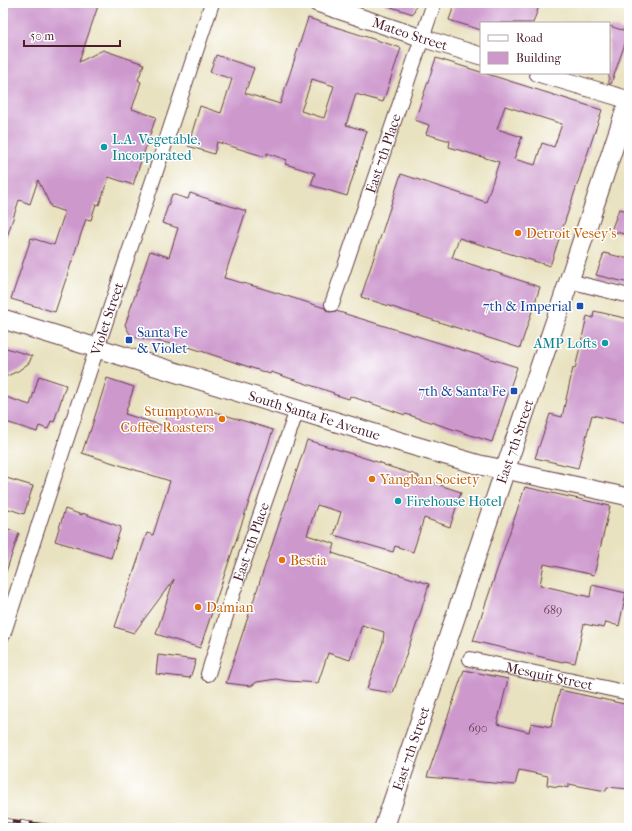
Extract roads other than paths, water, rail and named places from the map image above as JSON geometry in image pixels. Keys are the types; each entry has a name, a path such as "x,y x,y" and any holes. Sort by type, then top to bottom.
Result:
{"main road":[{"name":"East 7th Street","path":"384,828 629,100"},
{"name":"South Santa Fe Avenue","path":"3,319 401,442 505,470"}],"street":[{"name":"Violet Street","path":"3,635 57,467 212,3"},
{"name":"Mateo Street","path":"317,3 480,56"},
{"name":"East 7th Place","path":"332,304 434,3"},
{"path":"541,74 629,100"},
{"path":"569,281 629,296"},
{"name":"East 7th Place","path":"208,674 233,593 297,410"},
{"name":"South Santa Fe Avenue","path":"505,470 629,497"},
{"name":"Mesquit Street","path":"470,659 629,693"}],"railway":[{"path":"3,820 64,828"},
{"path":"3,827 8,828"}],"place":[{"name":"L.A. Vegetable, Incorporated","path":"104,147"},
{"name":"Detroit Vesey's","path":"518,233"},
{"name":"7th & Imperial","path":"580,306"},
{"name":"Santa Fe & Violet","path":"129,340"},
{"name":"AMP Lofts","path":"605,343"},
{"name":"7th & Santa Fe","path":"514,391"},
{"name":"Stumptown Coffee Roasters","path":"222,419"},
{"name":"Yangban Society","path":"372,479"},
{"name":"Firehouse Hotel","path":"398,501"},
{"name":"Bestia","path":"282,560"},
{"name":"Damian","path":"198,607"}]}
